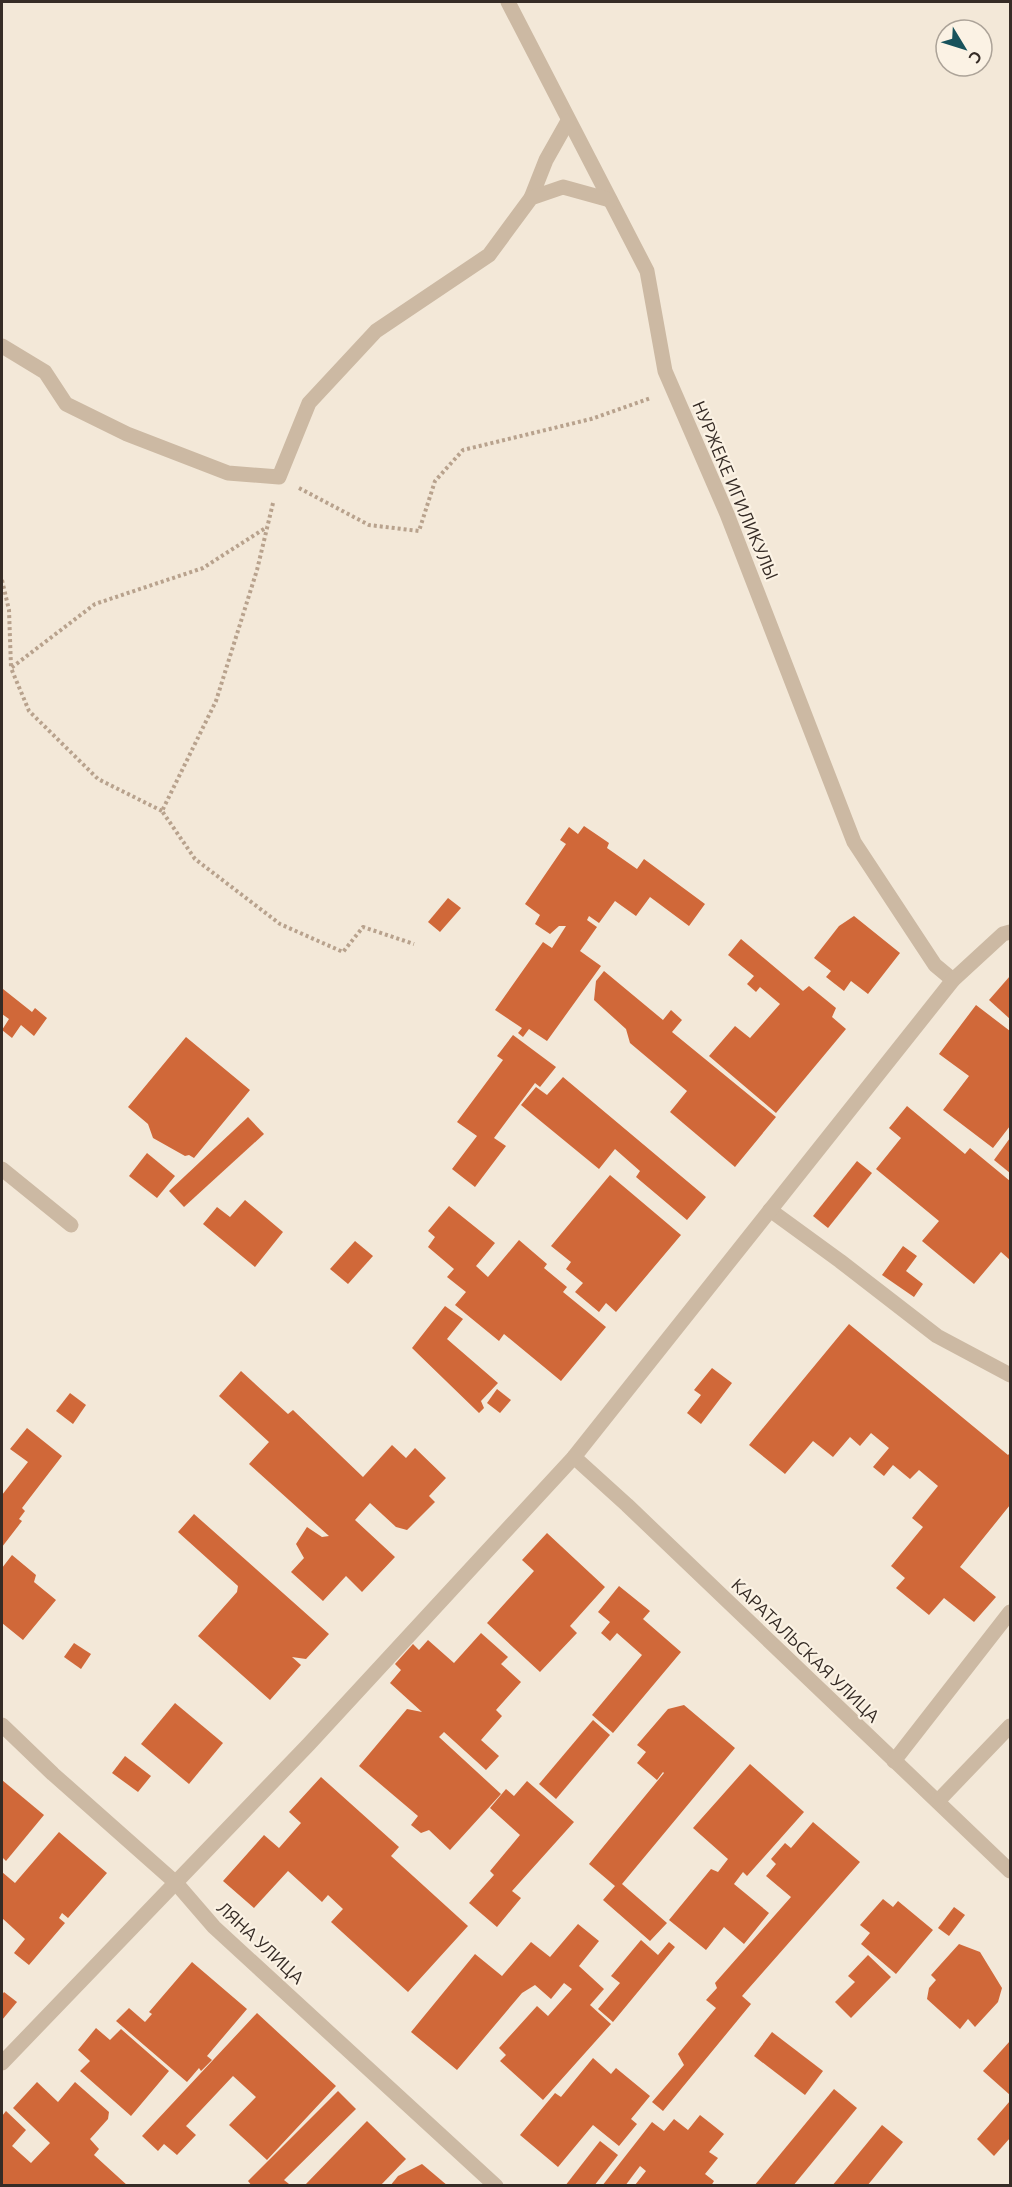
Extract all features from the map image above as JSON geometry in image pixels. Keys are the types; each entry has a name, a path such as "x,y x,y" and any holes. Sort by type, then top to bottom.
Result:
{"street":[{"name":"НУРЖЕКЕ ИГИЛИКУЛЫ","path":"508,2 647,272 665,371 727,514 854,842 935,965 954,980"},
{"path":"2,346 45,372 66,404 127,434 228,473 279,477 309,403 376,331 489,255 531,198 546,160 568,121"},
{"path":"531,198 563,187 610,200"},
{"path":"2,2063 309,1744 573,1457 954,980 1003,934 1011,932"},
{"path":"2,1169 71,1225"},
{"path":"770,1210 937,1336 1011,1375"},
{"name":"КАРАТАЛЬСКАЯ УЛИЦА","path":"573,1457 627,1504 1011,1871"},
{"path":"894,1761 1011,1612"},
{"name":"ЛЯНА УЛИЦА","path":"2,1725 52,1774 176,1883 214,1927 496,2186"},
{"path":"938,1801 1011,1726"}],"path":[{"path":"162,811 216,701 257,570 279,477 369,525 419,531 435,481 463,450 591,419 673,390"},
{"path":"10,668 95,604 203,568 268,527"},
{"path":"2,580 9,610 10,668 29,711 98,779 162,811 195,859 280,924 343,952 363,927 414,944"}],"building":[{"path":"584,826 609,843 607,848 637,869 644,859 705,904 689,926 650,897 636,916 615,901 599,923 589,916 587,920 597,927 580,951 601,966 547,1041 529,1029 523,1037 518,1033 522,1028 495,1010 543,942 552,948 566,926 559,926 550,934 535,924 540,915 525,904 566,844 560,840 569,827 578,834"},
{"path":"448,898 461,908 440,932 428,922"},
{"path":"854,916 900,953 868,994 851,981 844,991 826,977 831,971 814,958 839,926"},
{"path":"741,939 803,991 809,986 836,1008 832,1017 846,1029 776,1113 709,1056 735,1026 750,1038 780,1004 760,987 756,992 747,984 754,976 728,955"},
{"path":"604,971 663,1020 671,1010 682,1020 672,1032 776,1117 735,1167 670,1112 687,1091 630,1043 626,1029 594,1000 596,981"},
{"path":"1010,976 1010,1019 989,1000"},
{"path":"3,989 32,1012 35,1008 47,1018 34,1036 21,1025 12,1038 2,1030 9,1019 2,1014"},
{"path":"976,1005 1010,1031 1010,1126 993,1148 943,1110 969,1076 939,1054"},
{"path":"513,1035 556,1067 540,1087 535,1083 494,1138 506,1146 475,1187 452,1169 477,1136 457,1122 503,1060 497,1056"},
{"path":"186,1037 250,1090 194,1158 189,1155 185,1156 153,1138 148,1124 128,1107"},
{"path":"563,1077 706,1197 687,1220 636,1177 640,1171 615,1149 599,1169 521,1105 536,1087 547,1095"},
{"path":"907,1106 965,1154 970,1148 1010,1181 1010,1260 1001,1252 974,1284 922,1241 939,1221 876,1169 901,1138 889,1128"},
{"path":"248,1117 264,1134 184,1207 169,1191"},
{"path":"1010,1138 1010,1173 994,1160"},
{"path":"147,1153 175,1176 157,1198 129,1176"},
{"path":"857,1161 872,1173 828,1228 813,1216"},
{"path":"610,1175 681,1235 616,1312 606,1303 599,1312 575,1292 583,1283 566,1269 571,1262 551,1246"},
{"path":"245,1200 283,1232 255,1267 203,1224 217,1207 230,1217"},
{"path":"449,1206 495,1243 476,1266 488,1277 519,1240 547,1264 544,1268 567,1287 563,1292 606,1327 561,1381 504,1334 499,1341 455,1305 466,1292 447,1277 454,1269 428,1247 435,1237 428,1231"},
{"path":"355,1241 373,1256 348,1284 330,1269"},
{"path":"903,1246 917,1256 906,1271 923,1284 914,1297 882,1275"},
{"path":"445,1306 463,1319 447,1339 498,1383 481,1401 484,1408 479,1413 412,1348"},
{"path":"849,1324 1008,1455 1010,1453 1010,1505 960,1567 996,1597 974,1622 944,1598 929,1615 896,1588 905,1578 891,1566 923,1527 912,1518 938,1486 919,1470 910,1479 893,1465 884,1476 873,1467 889,1448 871,1433 860,1446 850,1437 833,1457 813,1441 785,1474 749,1445"},
{"path":"712,1368 732,1383 701,1424 687,1413 701,1395 694,1390"},
{"path":"241,1371 288,1414 293,1410 363,1477 392,1445 406,1458 415,1448 446,1478 429,1496 435,1502 407,1530 396,1527 370,1503 355,1520 395,1557 362,1592 346,1576 323,1601 291,1572 304,1558 296,1544 307,1527 322,1537 329,1536 249,1464 269,1442 219,1396"},
{"path":"497,1389 511,1400 500,1413 487,1403"},
{"path":"70,1393 86,1405 73,1424 56,1411"},
{"path":"27,1428 62,1456 22,1508 25,1511 19,1519 22,1521 2,1547 2,1495 28,1462 10,1449"},
{"path":"194,1514 329,1634 306,1659 292,1657 301,1665 270,1700 198,1636 237,1592 238,1586 178,1532"},
{"path":"547,1533 605,1587 570,1626 577,1633 540,1672 487,1623 534,1571 522,1560"},
{"path":"12,1555 36,1575 34,1582 56,1600 23,1640 2,1623 2,1568"},
{"path":"619,1586 650,1611 643,1619 681,1652 613,1733 592,1715 642,1655 617,1633 610,1641 601,1633 610,1622 598,1612"},
{"path":"481,1633 508,1657 501,1664 521,1682 496,1710 502,1716 481,1740 499,1756 486,1770 444,1732 439,1737 501,1794 450,1850 429,1830 421,1833 411,1825 418,1816 359,1766 407,1709 422,1712 390,1683 401,1670 395,1664 413,1644 419,1650 428,1640 454,1663"},
{"path":"74,1643 91,1654 81,1669 64,1657"},
{"path":"175,1703 223,1743 189,1784 141,1744"},
{"path":"684,1705 735,1748 622,1884 667,1923 650,1941 603,1900 615,1886 589,1864 664,1773 657,1780 637,1763 646,1752 637,1745 668,1709"},
{"path":"593,1720 610,1735 556,1799 539,1784"},
{"path":"125,1756 151,1776 138,1792 112,1773"},
{"path":"750,1764 804,1812 747,1876 743,1872 734,1884 769,1913 744,1944 724,1927 706,1950 669,1920 711,1869 718,1872 728,1859 693,1828"},
{"path":"321,1777 399,1847 391,1856 468,1926 408,1992 331,1922 343,1909 328,1895 322,1902 288,1871 254,1908 223,1881 264,1835 279,1848 301,1823 289,1812"},
{"path":"2,1780 44,1815 6,1861 2,1857"},
{"path":"527,1781 574,1822 512,1891 521,1898 497,1927 469,1903 494,1875 490,1871 520,1835 490,1808 506,1789 514,1796"},
{"path":"813,1822 860,1862 742,1996 751,2004 663,2111 652,2102 684,2065 678,2054 716,2008 706,2000 717,1988 715,1983 791,1897 766,1876 776,1864 771,1859 785,1843 791,1848"},
{"path":"59,1832 107,1873 68,1918 62,1913 59,1918 65,1923 29,1965 14,1953 25,1939 2,1918 2,1872 15,1883"},
{"path":"883,1899 893,1907 898,1901 933,1930 896,1974 861,1944 870,1933 860,1925"},
{"path":"954,1907 965,1915 949,1936 938,1928"},
{"path":"578,1924 599,1941 579,1966 604,1989 590,2005 611,2024 543,2100 500,2061 506,2055 499,2048 537,2006 548,2016 572,1989 564,1983 551,1999 535,1985 522,1993 457,2070 411,2032 475,1954 502,1976 531,1942 550,1957"},
{"path":"641,1940 658,1955 669,1942 675,1947 613,2022 598,2009 620,1983 611,1976"},
{"path":"959,1944 980,1952 1002,1988 998,2002 975,2027 968,2019 960,2029 927,1999 929,1988 936,1980 931,1975"},
{"path":"868,1955 891,1977 851,2018 835,2002 855,1982 848,1976"},
{"path":"192,1962 247,2009 207,2056 212,2060 201,2071 199,2068 187,2082 116,2021 129,2008 145,2022 152,2014 149,2012"},
{"path":"4,1992 17,2002 2,2020 2,1995"},
{"path":"257,2013 336,2086 267,2160 229,2125 256,2097 233,2076 186,2126 196,2135 177,2155 164,2144 158,2151 142,2136"},
{"path":"96,2028 110,2040 121,2029 169,2071 131,2116 80,2071 90,2061 78,2050"},
{"path":"772,2032 823,2071 805,2095 754,2056"},
{"path":"1010,2041 1010,2095 983,2071"},
{"path":"593,2058 611,2074 616,2068 650,2096 631,2119 637,2124 619,2146 593,2125 558,2167 520,2135 555,2093 561,2097"},
{"path":"37,2082 58,2102 75,2082 109,2112 108,2119 90,2139 99,2149 94,2155 128,2186 2,2186 2,2116 6,2111 26,2130 12,2146 31,2163 50,2143 13,2108"},
{"path":"834,2089 857,2108 793,2186 754,2186"},
{"path":"338,2091 356,2109 284,2180 289,2184 287,2186 252,2186 248,2181"},
{"path":"1010,2101 1010,2138 994,2156 977,2139"},
{"path":"700,2115 724,2134 709,2152 718,2158 705,2174 714,2181 711,2186 637,2186 635,2185 646,2171 640,2166 625,2186 602,2186 652,2122 664,2131 674,2119 688,2130"},
{"path":"367,2121 406,2159 380,2186 304,2186"},
{"path":"882,2125 903,2142 867,2186 832,2186"},
{"path":"600,2141 618,2155 594,2186 565,2186"},
{"path":"422,2164 448,2186 390,2186 398,2176"}]}
